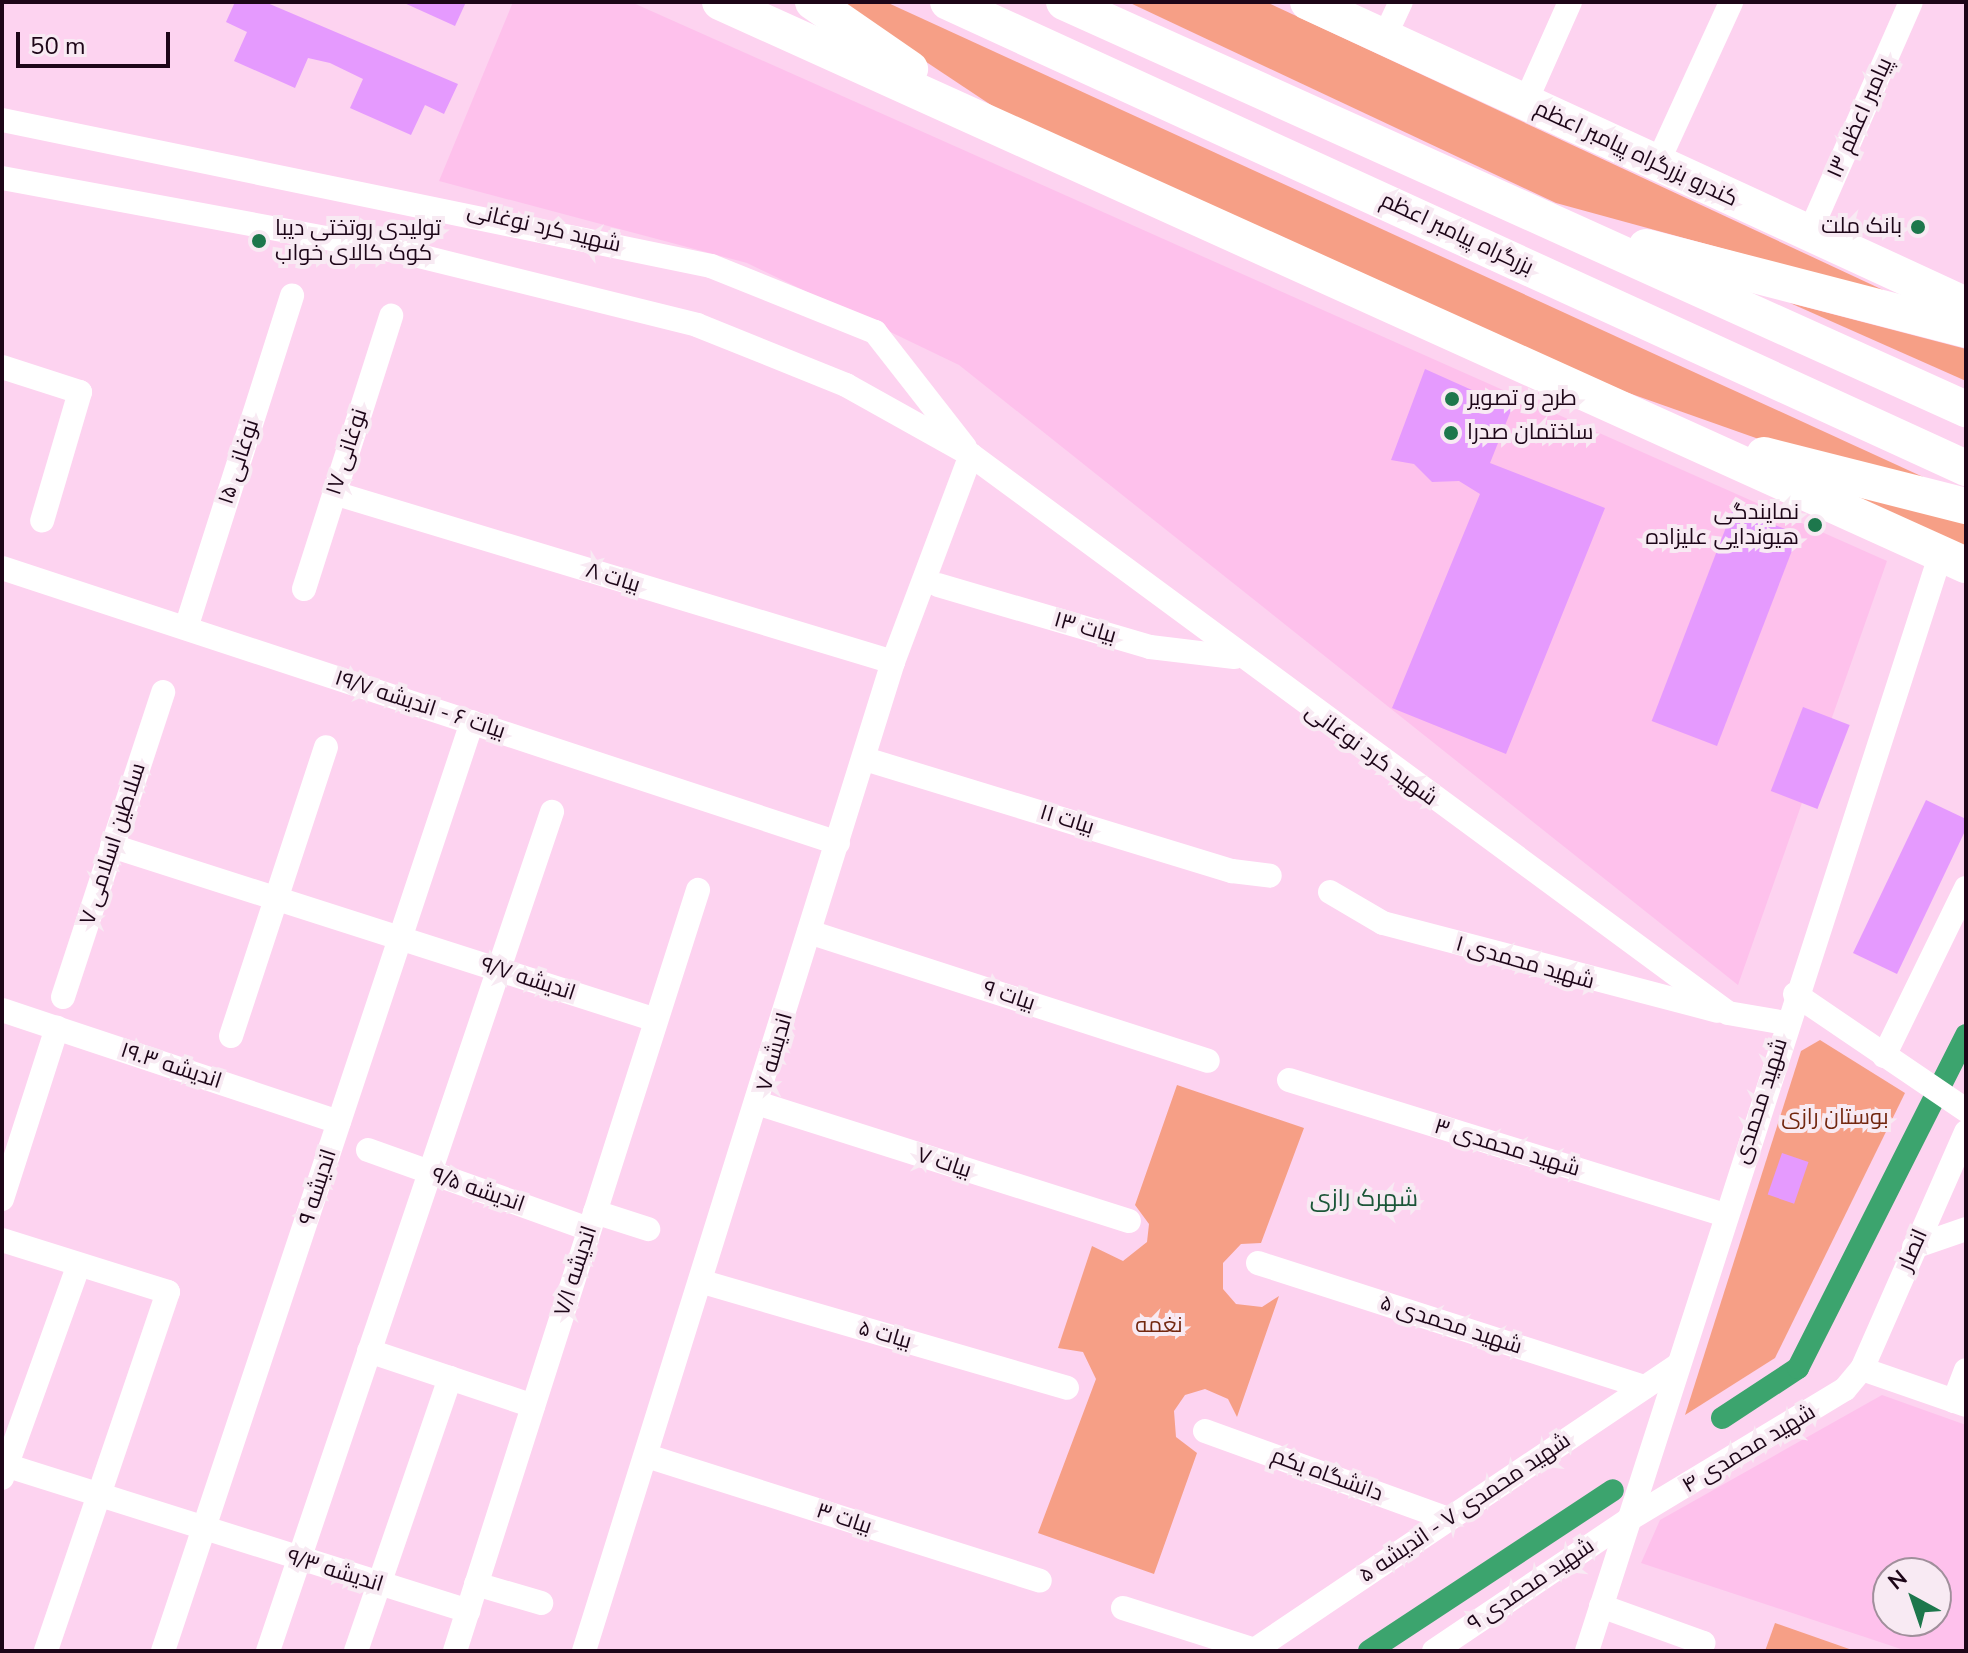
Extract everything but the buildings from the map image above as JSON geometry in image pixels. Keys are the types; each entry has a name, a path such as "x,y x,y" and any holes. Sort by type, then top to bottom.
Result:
{"highway":[{"path":"720,2 1954,559"},
{"path":"813,2 1006,133"},
{"name":"بزرگراه پیامبر اعظم","path":"948,2 1966,468"},
{"path":"1064,2 1966,409"},
{"path":"1093,2 1152,42"},
{"name":"کندرو بزرگراه پیامبر اعظم","path":"1308,2 1966,305"},
{"path":"1543,219 1966,330"},
{"path":"1673,432 1966,506"}],"street":[{"path":"1384,38 1401,2"},
{"path":"1525,103 1570,2"},
{"path":"1657,164 1731,2"},
{"name":"پیامبر اعظم ۱۳","path":"1809,234 1911,2"},
{"name":"شهید کرد نوغانی","path":"2,120 711,266 875,332 971,455"},
{"name":"شهید کرد نوغانی","path":"2,178 411,254 697,325 846,385 971,455 1236,657 1728,1013 1786,1023"},
{"name":"نوغانی ۱۵","path":"186,628 292,295"},
{"name":"نوغانی ۱۷","path":"304,589 391,316"},
{"path":"2,367 80,392 42,521"},
{"name":"اندیشه ۷","path":"592,1649 647,1456 760,1104 809,932 893,662 971,455"},
{"name":"بیات ۸","path":"334,493 893,662"},
{"name":"شهید محمدی","path":"1587,1651 1795,994 1954,559"},
{"name":"بیات ۶ - اندیشه ۱۹/۷","path":"2,568 838,843"},
{"name":"بیات ۱۳","path":"938,585 1150,647 1236,657"},
{"name":"سلاطین اسلامی ۷","path":"63,997 163,692"},
{"name":"اندیشه ۹","path":"163,1651 472,722"},
{"path":"231,1036 326,747"},
{"name":"بیات ۱۱","path":"865,759 1232,871 1270,876"},
{"path":"268,1651 552,812"},
{"name":"اندیشه ۹/۷","path":"112,846 656,1020"},
{"path":"1884,1056 1966,888"},
{"name":"اندیشه ۷/۱","path":"455,1651 698,890"},
{"name":"شهید محمدی ۱","path":"1330,892 1383,923 1728,1013"},
{"name":"بیات ۹","path":"809,932 1208,1061"},
{"path":"1795,994 1959,1106"},
{"name":"اندیشه ۱۹.۳","path":"2,1010 339,1122"},
{"path":"2,1199 57,1028"},
{"name":"شهید محمدی ۳","path":"1289,1080 1725,1215"},
{"name":"بیات ۷","path":"760,1104 1129,1221"},
{"name":"انصار","path":"1862,1369 1914,1247 1957,1179 1966,1132"},
{"name":"اندیشه ۹/۵","path":"368,1150 431,1174 592,1221 648,1229"},
{"path":"1914,1247 1966,1229"},
{"path":"2,1240 168,1292 46,1651"},
{"name":"شهید محمدی ۵","path":"1258,1263 1645,1387"},
{"path":"3,1470 79,1264"},
{"name":"بیات ۵","path":"703,1282 1067,1388"},
{"path":"369,1351 533,1406"},
{"name":"شهید محمدی ۷ - اندیشه ۵","path":"1254,1650 1678,1365"},
{"path":"1862,1369 1960,1403 1966,1370"},
{"name":"شهید محمدی ۴","path":"1628,1520 1825,1404 1862,1369"},
{"path":"356,1651 450,1378"},
{"name":"دانشگاه یکم","path":"1205,1431 1448,1519"},
{"name":"بیات ۳","path":"647,1456 1040,1581"},
{"name":"اندیشه ۹/۳","path":"3,1470 468,1611"},
{"name":"شهید محمدی ۹","path":"1434,1651 1628,1520"},
{"path":"476,1584 541,1603"},
{"path":"1601,1606 1702,1647"},
{"path":"1123,1608 1254,1650"}],"shaded area":[{"path":"513,2 631,2 1887,561 1738,985 959,365 747,263 439,181"},
{"path":"1882,1395 1966,1425 1966,1651 1907,1651 1641,1563 1660,1520"}],"green space":[{"path":"836,2 886,2 1945,487 1770,443 1623,391 994,107"},
{"path":"1128,2 1266,2 1896,296 1556,203"},
{"path":"1790,303 1966,349 1966,381"},
{"path":"1820,483 1966,520 1966,553"},
{"name":"بوستان رازی","path":"1820,1040 1905,1093 1775,1358 1685,1415 1801,1051"},
{"name":"نغمه","path":"1177,1085 1304,1128 1261,1243 1241,1244 1223,1263 1223,1289 1236,1304 1262,1307 1279,1296 1237,1417 1228,1399 1205,1389 1185,1395 1174,1411 1176,1437 1197,1453 1154,1574 1038,1533 1096,1379 1083,1352 1058,1348 1092,1246 1123,1261 1147,1242 1149,1224 1135,1205"},
{"path":"1775,1623 1855,1651 1765,1651"}],"waterway":[{"path":"1722,1418 1798,1368 1966,1035"},
{"path":"1369,1651 1613,1490"}],"place":[{"name":"بانک ملت","path":"1918,227"},
{"name":"تولیدی روتختی دیبا کوک کالای خواب","path":"259,241"},
{"name":"طرح و تصویر","path":"1452,399"},
{"name":"ساختمان صدرا","path":"1451,433"},
{"name":"نمایندگی هیوندایی علیزاده","path":"1815,525"}],"district":[{"name":"شهرک رازی","path":"1364,1199"}]}
